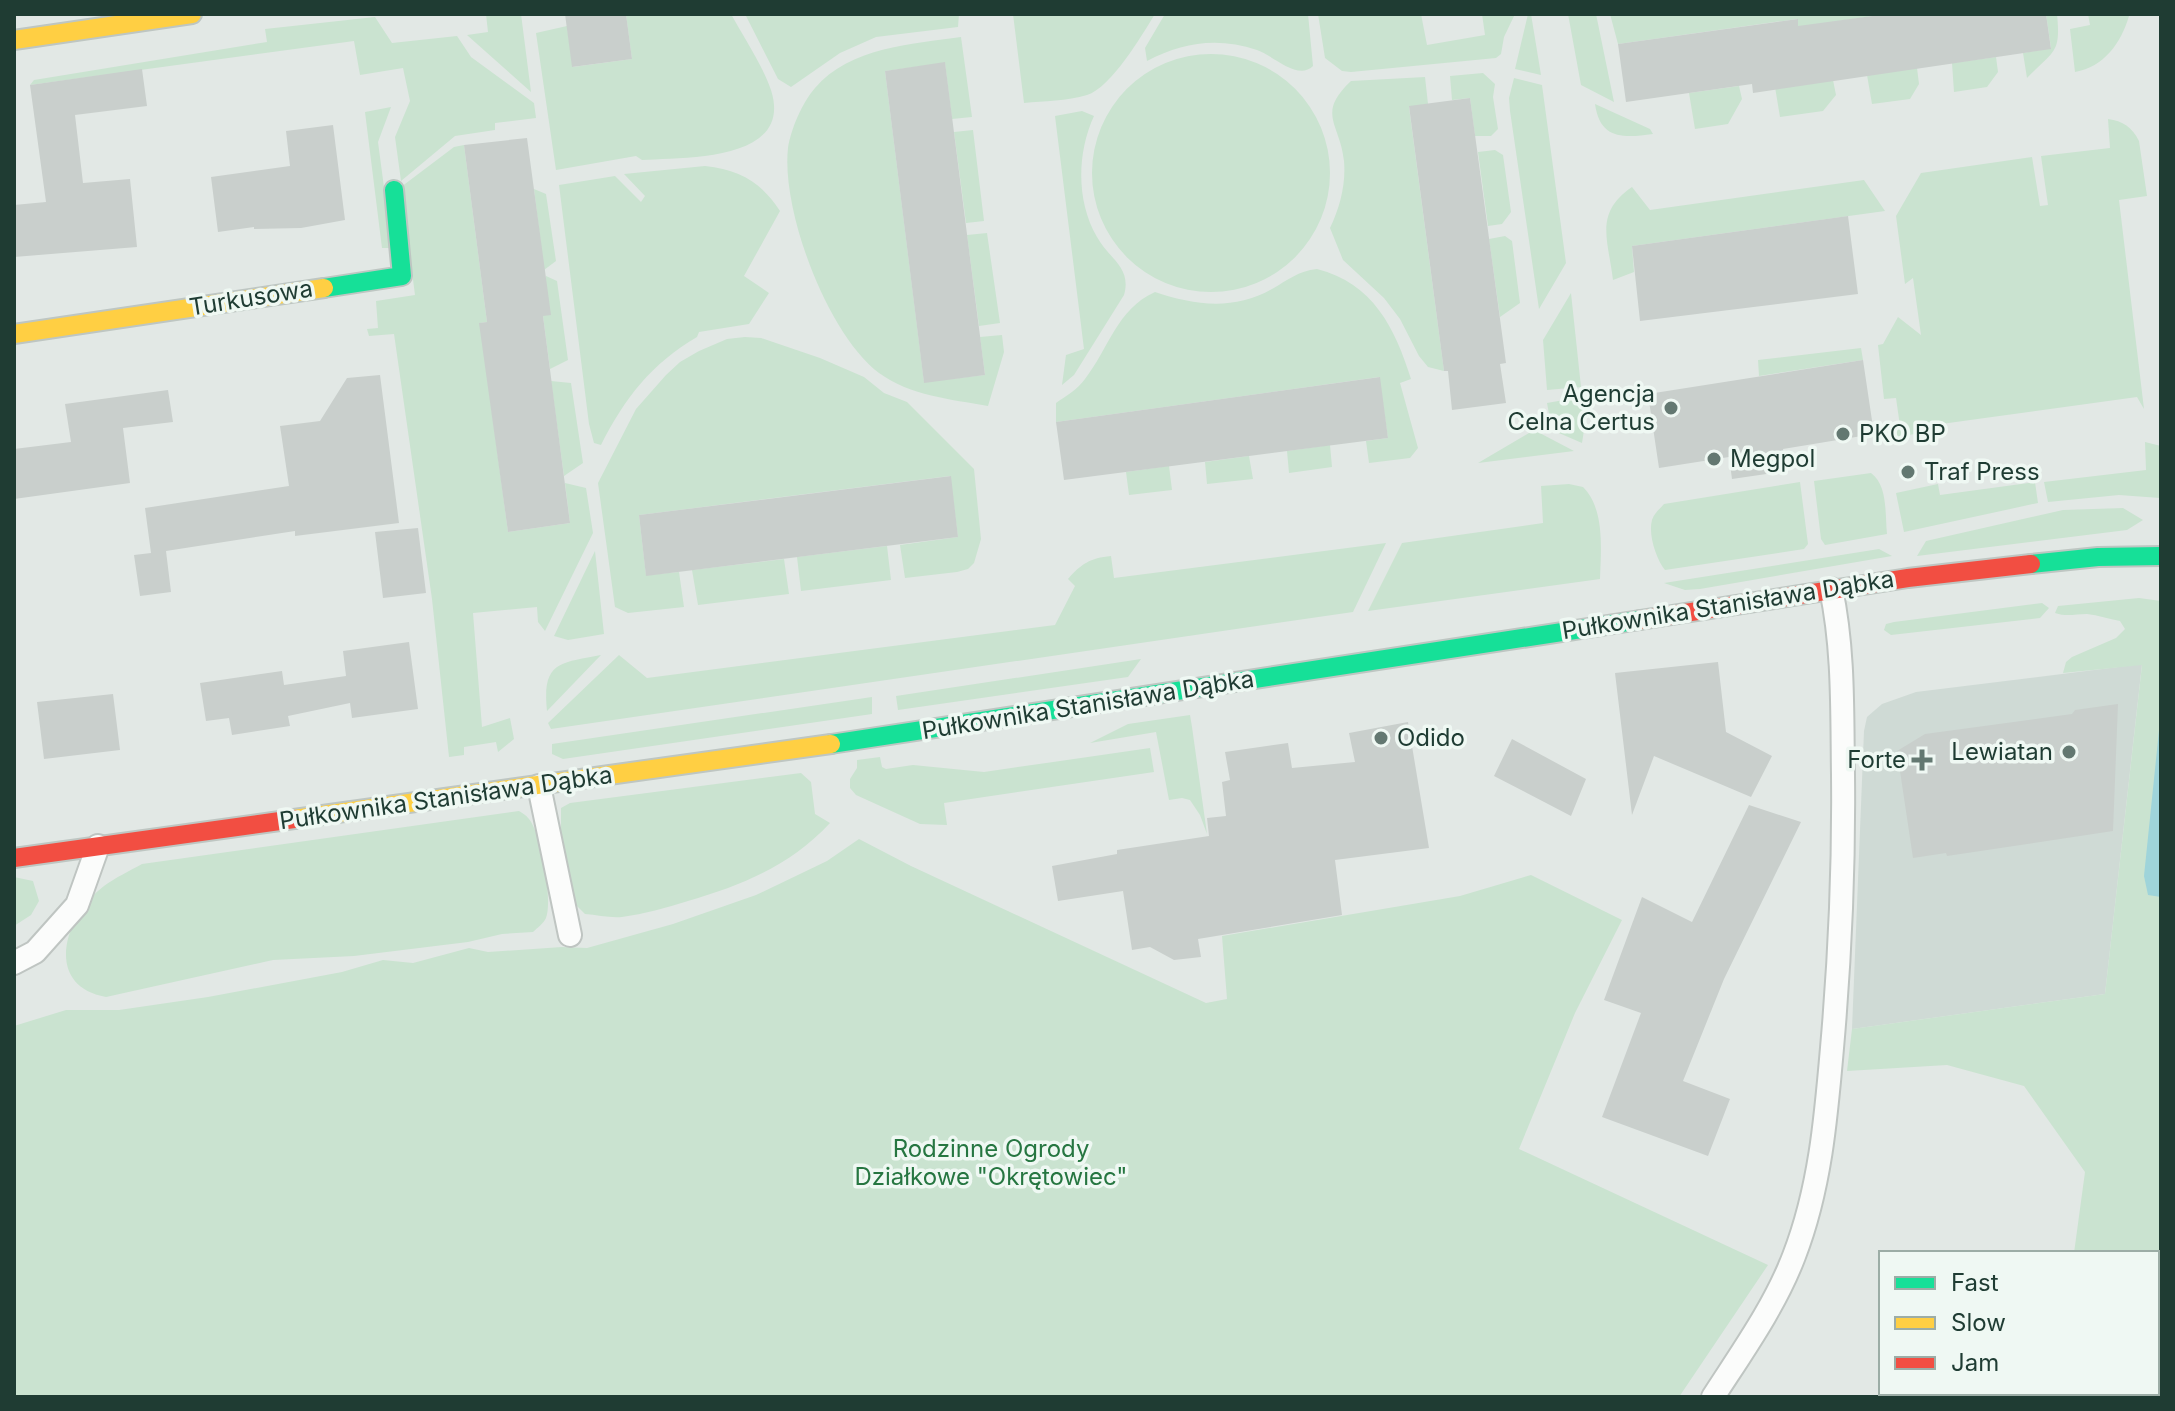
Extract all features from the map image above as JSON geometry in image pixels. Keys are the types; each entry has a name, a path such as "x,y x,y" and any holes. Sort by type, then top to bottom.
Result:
{"street":[{"path":"14,40 192,14"},
{"name":"Turkusowa","path":"14,334 402,276 394,190"},
{"name":"Pułkownika Stanisława Dąbka","path":"14,858 991,721 1831,589 2098,557 2161,556"}],"lane":[{"path":"1713,1397 1771,1305 1794,1255 1819,1166 1841,951 1844,860 1842,673 1831,589"},
{"path":"539,786 570,935"},
{"path":"14,963 35,952 77,905 98,846"}],"shaded area":[{"path":"2142,664 2105,994 1852,1029 1867,717 1882,704 1916,692"}],"green space":[{"path":"486,14 521,14 531,92 467,35 488,32"},
{"path":"626,14 731,14 771,90 774,114 766,131 751,143 707,156 642,160 636,156 556,170 536,33 567,26 573,67 632,59"},
{"path":"745,14 959,14 958,27 876,37 840,53 791,87 778,79"},
{"path":"1013,14 1155,14 1125,60 1096,90 1072,98 1024,103"},
{"path":"1165,14 1308,14 1313,66 1300,71 1257,50 1215,43 1174,49 1147,61 1145,48"},
{"path":"1318,14 1421,14 1427,45 1485,35 1482,14 1515,14 1504,37 1501,54 1496,58 1351,72 1342,71 1325,58"},
{"path":"1528,14 1531,14 1541,75 1515,69"},
{"path":"1568,14 1596,14 1614,102 1581,85"},
{"path":"1610,14 1887,14 1798,27 1797,19 1618,44"},
{"path":"2046,14 2057,14 2056,44 2049,56 2027,78 2023,53 2051,48"},
{"path":"2088,14 2129,16 2110,52 2095,65 2075,72 2070,29 2090,25"},
{"path":"375,17 392,43 457,36 471,57 534,103 536,118 495,123 495,130 455,136 401,181 395,137 410,101 403,68 360,75 354,41 30,85 34,80 267,42 265,29"},
{"path":"961,37 972,117 952,119 945,63 885,71 924,382 985,375 980,337 1002,335 1004,352 988,406 931,396 904,387 879,373 860,355 842,331 812,270 800,237 788,174 788,148 798,116 810,94 829,74 883,50"},
{"path":"1211,54 1234,56 1256,63 1277,74 1295,89 1310,107 1321,128 1328,150 1328,196 1321,218 1310,239 1295,257 1277,272 1256,283 1234,290 1211,292 1188,290 1166,283 1145,272 1127,257 1112,239 1101,218 1094,196 1092,173 1094,150 1101,128 1112,107 1127,89 1145,74 1166,63 1188,56"},
{"path":"1996,57 1998,72 1987,87 1954,92 1952,63"},
{"path":"1917,68 1919,84 1910,99 1872,104 1867,75"},
{"path":"1483,73 1495,84 1493,97 1498,129 1491,136 1475,136 1470,98 1452,100 1450,76"},
{"path":"1425,77 1428,104 1409,107 1444,371 1428,367 1419,356 1400,319 1384,298 1343,260 1330,228 1344,178 1342,148 1332,111 1340,92 1351,81"},
{"path":"1514,78 1542,85 1566,263 1539,309 1510,111 1509,98"},
{"path":"1833,80 1836,95 1823,111 1780,117 1774,81"},
{"path":"1739,86 1742,99 1728,124 1695,129 1689,93"},
{"path":"1595,104 1650,129 1653,134 1615,134 1602,124"},
{"path":"391,107 378,142 392,248 382,248 365,112"},
{"path":"1082,111 1094,116 1082,161 1085,208 1097,237 1122,270 1126,285 1124,295 1074,375 1062,385 1066,355 1084,349 1055,116"},
{"path":"2108,119 2126,126 2139,141 2147,196 2119,200 2144,409 2137,397 1934,425 1934,431 1889,438 1888,429 1900,426 1896,398 1884,399 1878,345 1883,344 1898,317 1921,335 1913,278 1905,284 1896,216 1921,173 2032,157 2040,206 2048,205 2041,156 2110,148"},
{"path":"973,130 984,221 966,223 954,132"},
{"path":"464,145 487,322 480,323 508,532 570,523 565,483 586,488 593,533 545,631 538,622 537,607 473,613 482,727 510,718 514,739 498,752 496,742 464,747 464,755 449,757 432,599 394,334 369,336 367,329 378,328 376,301 415,295 401,187 454,147"},
{"path":"1495,150 1503,155 1511,212 1502,224 1488,226 1478,152"},
{"path":"705,166 748,179 765,192 780,211 744,276 769,293 749,324 699,332 697,337 666,358 630,397 601,445 594,443 589,424 559,185 615,176 641,202 645,196 624,174"},
{"path":"1864,180 1885,211 1632,246 1634,272 1613,280 1606,228 1608,217 1620,197 1632,187 1650,210"},
{"path":"534,189 546,194 556,261 544,270"},
{"path":"987,233 1000,323 979,326 967,235"},
{"path":"1505,236 1512,241 1520,303 1500,317 1489,239"},
{"path":"1317,269 1353,285 1379,310 1389,325 1411,379 1400,383 1418,448 1410,458 1369,463 1366,441 1388,438 1379,377 1056,422 1056,403 1082,383 1122,319 1142,299 1155,292 1199,303 1243,301 1299,274"},
{"path":"546,276 557,281 568,360 550,369 543,316"},
{"path":"1571,293 1581,387 1547,390 1543,340"},
{"path":"761,338 864,377 884,393 907,402 974,469 981,539 974,563 968,569 905,578 900,545 958,537 950,476 639,515 646,575 679,572 684,607 628,613 615,607 598,483 636,409 666,375 699,351 727,339"},
{"path":"1861,348 1863,360 1759,376 1758,360"},
{"path":"551,381 571,383 583,463 564,476"},
{"path":"1581,397 1585,424 1582,443 1552,430 1547,403"},
{"path":"1534,430 1574,451 1478,463"},
{"path":"2145,442 2161,446 2160,498 2119,495 2048,502 2044,482 2146,470"},
{"path":"1330,445 1332,467 1289,473 1287,451"},
{"path":"1249,456 1253,479 1207,484 1205,462"},
{"path":"1169,466 1172,490 1129,495 1126,472"},
{"path":"1871,473 1883,493 1887,534 1825,545 1821,539 1814,481"},
{"path":"1800,482 1808,544 1804,549 1665,570 1656,553 1651,532 1654,515 1664,504"},
{"path":"2035,482 2038,503 1904,532 1896,493 1938,484 1940,495"},
{"path":"1569,484 1583,487 1595,506 1600,530 1600,579 1368,611 1402,543 1543,523 1541,486"},
{"path":"2123,508 2143,520 2127,530 1917,556 1926,541 2063,510"},
{"path":"1386,543 1353,612 551,729 548,723 619,655 647,678 1055,625 1075,586 1068,579 1097,558 1111,556 1114,578"},
{"path":"887,546 891,580 801,591 797,557"},
{"path":"1879,549 1892,556 1700,589 1685,590 1664,583"},
{"path":"595,551 604,634 568,640 554,636"},
{"path":"784,559 789,594 698,605 692,570"},
{"path":"2139,598 2161,601 2161,1335 2159,1251 2074,1251 2085,1172 2024,1086 1947,1065 1847,1071 1852,1029 2105,994 2142,665 2063,673 2066,662 2072,657 2116,638 2125,629 2120,621 2099,616 2055,613 2058,606"},
{"path":"2042,603 2049,608 2040,618 1891,635 1884,630 1886,624 1894,622"},
{"path":"601,655 547,711 547,683 556,668 574,660"},
{"path":"1141,659 1128,677 898,710 896,696"},
{"path":"872,697 872,714 563,759 552,754 552,744"},
{"path":"1190,715 1207,834 1190,800 1169,800 1156,732 1090,743 1128,724"},
{"path":"1150,748 1154,772 944,803 947,825 920,824 856,795 850,788 857,760 880,757 882,767 886,769 913,765 984,772"},
{"path":"801,773 811,782 815,814 830,823 799,851 765,872 708,895 622,917 585,914 571,900 561,834 561,808 570,803"},
{"path":"519,811 528,818 538,838 547,882 546,918 533,932 354,956 273,960 106,997 86,990 73,979 67,964 66,948 71,931 90,899 108,883 142,864"},
{"name":"Rodzinne Ogrody Działkowe \"Okrętowiec\"","path":"859,839 1206,1003 1227,999 1222,936 1460,896 1531,875 1622,920 1575,1013 1519,1149 1768,1265 1679,1397 14,1397 14,1026 66,1010 119,1010 208,997 342,972 383,960 413,963 469,948 488,952 587,948 673,924 756,895 827,861"},
{"path":"14,877 33,881 39,901 31,915 14,926"}],"water":[{"path":"2161,711 2161,897 2148,895 2144,876"}],"building":[{"path":"565,14 626,14 632,59 572,67"},
{"path":"1887,14 2046,14 2051,49 1753,93 1752,84 1626,102 1618,44 1798,19 1798,26"},
{"path":"945,62 985,375 924,383 885,71"},
{"path":"142,69 147,106 75,115 83,183 130,179 137,247 14,257 14,205 46,202 30,85"},
{"path":"1470,98 1506,363 1500,364 1506,403 1452,410 1448,371 1444,371 1409,106"},
{"path":"333,125 345,220 301,228 254,227 218,232 211,177 290,166 286,131"},
{"path":"527,138 551,315 543,316 570,523 508,532 479,323 487,322 464,145"},
{"path":"1848,216 1858,294 1640,321 1632,246"},
{"path":"1863,360 1874,434 1783,449 1786,471 1732,479 1729,457 1659,468 1648,394"},
{"path":"380,375 399,523 295,536 295,531 166,551 171,592 140,596 134,555 151,553 145,508 289,486 280,426 320,421 347,378"},
{"path":"1380,377 1388,438 1064,480 1056,422"},
{"path":"168,390 173,422 123,428 130,483 14,499 14,449 71,442 65,404"},
{"path":"951,476 958,537 646,576 639,515"},
{"path":"418,528 426,593 383,598 375,532"},
{"path":"409,642 418,709 352,718 350,703 288,716 290,726 232,735 229,718 206,721 200,683 282,671 284,685 346,676 343,651"},
{"path":"1718,662 1726,732 1772,756 1751,797 1654,756 1632,815 1615,673"},
{"path":"113,694 120,750 44,759 37,702"},
{"path":"2118,704 2113,831 1947,856 1946,853 1913,858 1897,751 1925,734 2072,714 2075,710"},
{"path":"1408,722 1429,848 1335,860 1342,915 1198,939 1201,957 1174,960 1150,947 1132,950 1123,891 1058,901 1052,866 1117,854 1117,850 1209,836 1207,818 1226,816 1222,782 1230,780 1225,752 1288,743 1292,768 1355,762 1349,733"},
{"path":"1512,739 1586,779 1571,816 1494,776"},
{"path":"1749,805 1801,822 1724,979 1683,1081 1730,1099 1708,1156 1602,1117 1641,1013 1604,1000 1642,897 1692,922"}],"traffic: fast":[{"path":"324,288 402,276 394,190"},
{"path":"2031,564 2098,557 2161,556"},
{"path":"831,744 1640,620"}],"traffic: slow":[{"path":"14,40 192,14"},
{"path":"14,334 324,288"},
{"path":"294,819 831,744"}],"traffic: jam":[{"path":"1640,620 1908,578 2031,564"},
{"path":"14,858 294,819"}],"place":[{"name":"Agencja Celna Certus","path":"1671,408"},
{"name":"PKO BP","path":"1843,434"},
{"name":"Megpol","path":"1714,459"},
{"name":"Traf Press","path":"1908,472"},
{"name":"Odido","path":"1381,738"},
{"name":"Lewiatan","path":"2069,752"},
{"name":"Forte","path":"1922,760"}]}
